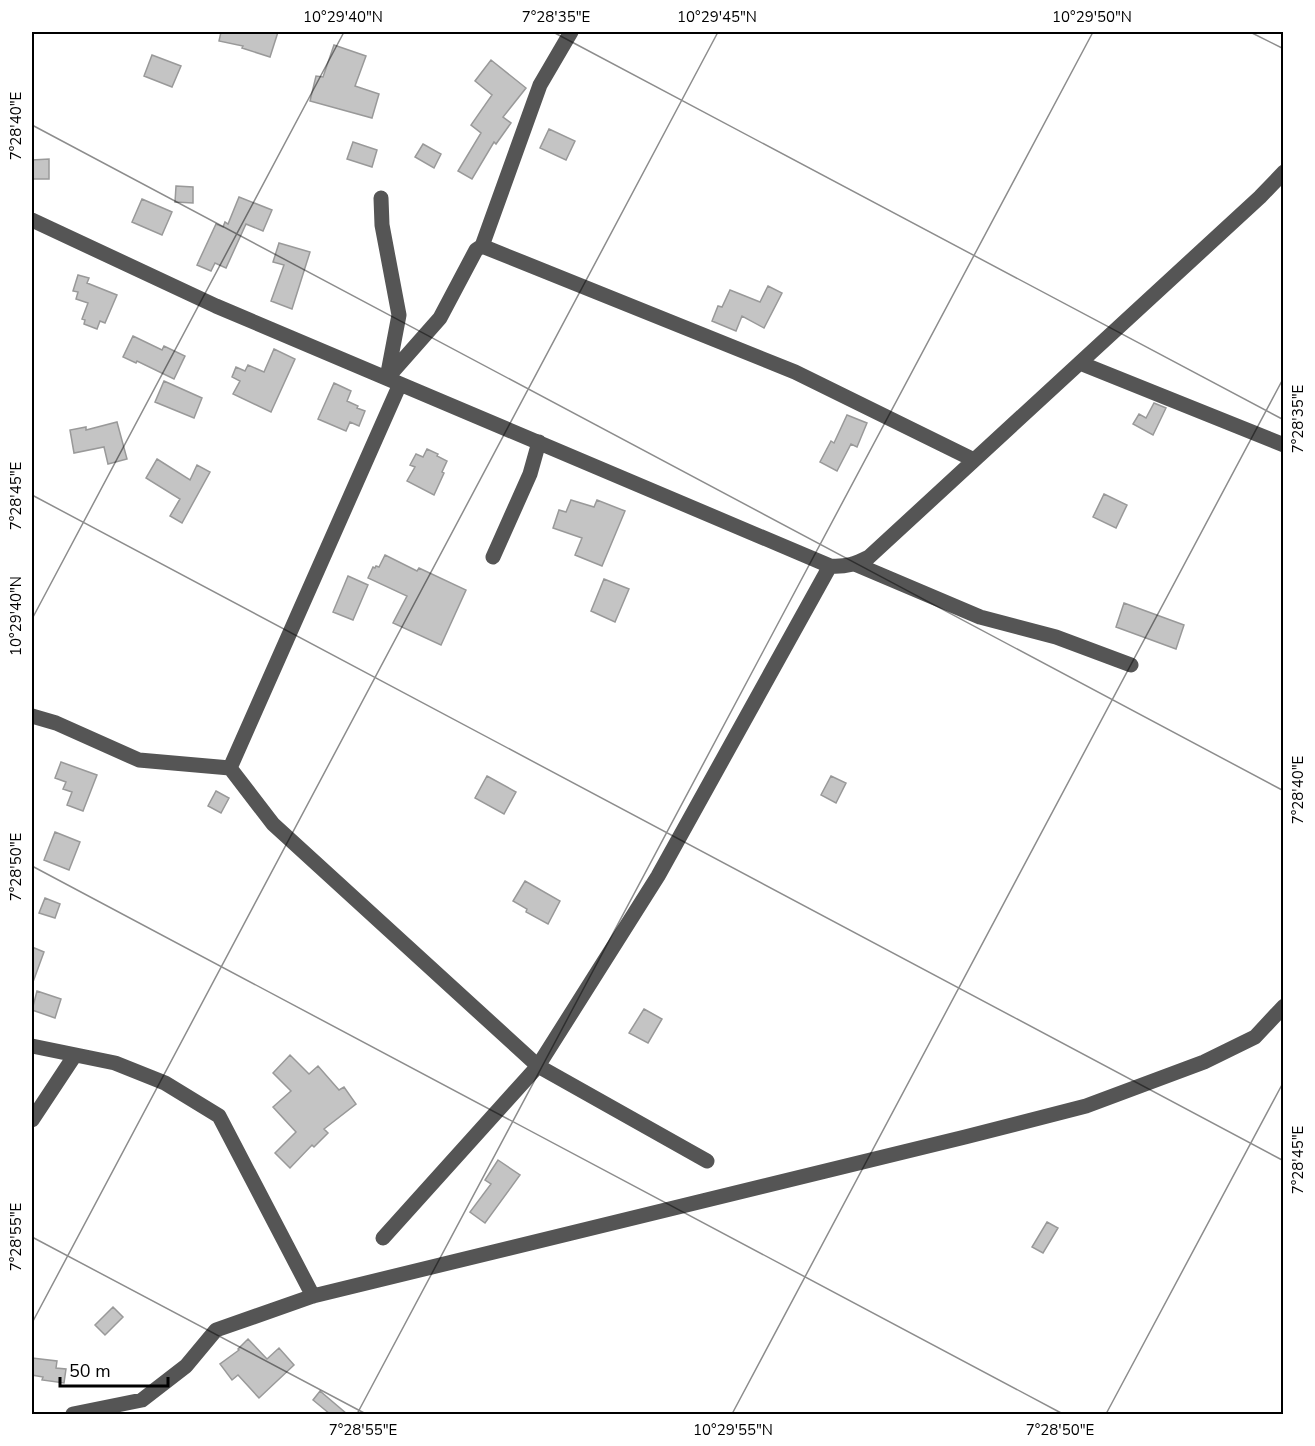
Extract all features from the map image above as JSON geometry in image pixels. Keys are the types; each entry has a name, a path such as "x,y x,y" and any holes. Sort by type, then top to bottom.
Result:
{"street":[{"path":"230,768 394,381 440,318 476,250 482,246 540,85 571,32"},
{"path":"32,220 216,306 830,566 842,566 855,564 869,556 1260,198 1284,172"},
{"path":"381,198 382,225 399,315 394,381"},
{"path":"482,246 795,372 974,460"},
{"path":"1080,363 1284,445"},
{"path":"493,557 530,474 539,442"},
{"path":"855,564 980,617 1056,637 1131,665"},
{"path":"383,1238 538,1066 658,876 830,566"},
{"path":"32,716 56,723 139,760 230,768 273,825 538,1066 707,1161"},
{"path":"73,1414 142,1400 186,1366 216,1330 312,1296 1086,1106 1204,1062 1254,1037 1284,1006"},
{"path":"32,1046 114,1063 165,1083 219,1116 312,1296"},
{"path":"32,1120 75,1055"}],"building":[{"path":"221,32 278,32 270,57 242,48 243,46 219,41"},
{"path":"334,45 366,56 355,86 379,94 372,118 310,101 316,76 323,77"},
{"path":"152,55 181,66 172,87 144,76"},
{"path":"491,60 526,88 503,117 511,123 496,144 494,142 472,179 458,171 481,133 471,125 492,95 475,81"},
{"path":"549,129 575,141 566,160 540,148"},
{"path":"353,142 377,150 372,167 347,159"},
{"path":"423,144 441,154 434,168 415,157"},
{"path":"49,159 49,179 32,179 32,160"},
{"path":"176,186 193,187 193,203 175,202"},
{"path":"239,197 272,210 263,231 246,224 226,268 215,263 211,271 197,265 216,224 223,227 225,222 228,224"},
{"path":"142,199 172,212 162,235 132,222"},
{"path":"279,243 310,252 292,309 271,301 284,265 273,262"},
{"path":"78,275 89,278 87,283 117,295 105,323 100,321 97,329 84,324 85,320 82,319 88,303 76,299 78,292 73,291"},
{"path":"768,286 782,293 764,328 742,316 736,331 712,321 718,306 722,307 730,290 760,302"},
{"path":"133,336 162,350 164,346 185,356 174,379 137,361 136,363 123,357"},
{"path":"274,349 295,359 271,412 233,394 240,381 232,377 236,367 245,371 248,365 264,372"},
{"path":"164,381 202,398 194,418 155,402"},
{"path":"334,383 351,391 347,401 365,411 359,426 350,422 346,431 318,419"},
{"path":"1154,403 1166,408 1153,435 1133,424 1139,414 1146,418"},
{"path":"847,415 867,423 857,447 851,444 837,471 820,462 831,441 834,443"},
{"path":"117,422 127,459 108,464 104,447 74,453 70,430 86,427 86,430"},
{"path":"427,449 447,461 434,495 407,481 415,467 410,465 416,454 423,457"},
{"path":"157,459 190,480 197,465 210,472 182,523 170,516 180,499 146,478"},
{"path":"1104,494 1127,505 1116,528 1093,517"},
{"path":"571,500 594,507 597,500 625,511 602,566 575,555 582,538 553,528 559,510 566,512"},
{"path":"385,555 417,571 419,568 466,590 441,645 393,623 407,596 368,578 373,567 379,567"},
{"path":"348,576 368,585 353,620 333,612"},
{"path":"604,579 629,589 615,622 591,611"},
{"path":"1124,603 1184,625 1176,649 1116,627"},
{"path":"61,762 97,775 83,811 67,805 72,792 63,789 66,782 55,778"},
{"path":"487,776 516,792 504,814 475,798"},
{"path":"831,776 846,783 836,803 821,795"},
{"path":"216,791 229,798 221,813 208,806"},
{"path":"55,832 80,842 69,870 44,860"},
{"path":"525,881 560,901 548,924 526,912 527,909 513,901"},
{"path":"45,898 60,904 55,918 39,913"},
{"path":"32,947 44,952 33,982 32,982"},
{"path":"37,991 61,999 55,1018 32,1010"},
{"path":"644,1009 662,1019 648,1043 629,1033"},
{"path":"290,1055 309,1074 318,1066 339,1090 344,1087 356,1104 324,1129 328,1133 314,1147 312,1145 290,1168 275,1153 296,1132 273,1107 291,1091 273,1073"},
{"path":"498,1160 520,1175 485,1223 470,1212 491,1184 485,1180"},
{"path":"1047,1222 1058,1228 1043,1253 1032,1247"},
{"path":"113,1307 123,1317 105,1335 95,1325"},
{"path":"248,1339 267,1359 279,1348 294,1365 259,1398 238,1375 232,1380 220,1364 239,1350"},
{"path":"32,1358 57,1361 56,1368 66,1369 64,1383 42,1380 43,1377 32,1375"},
{"path":"320,1391 347,1414 330,1414 313,1400"}]}
